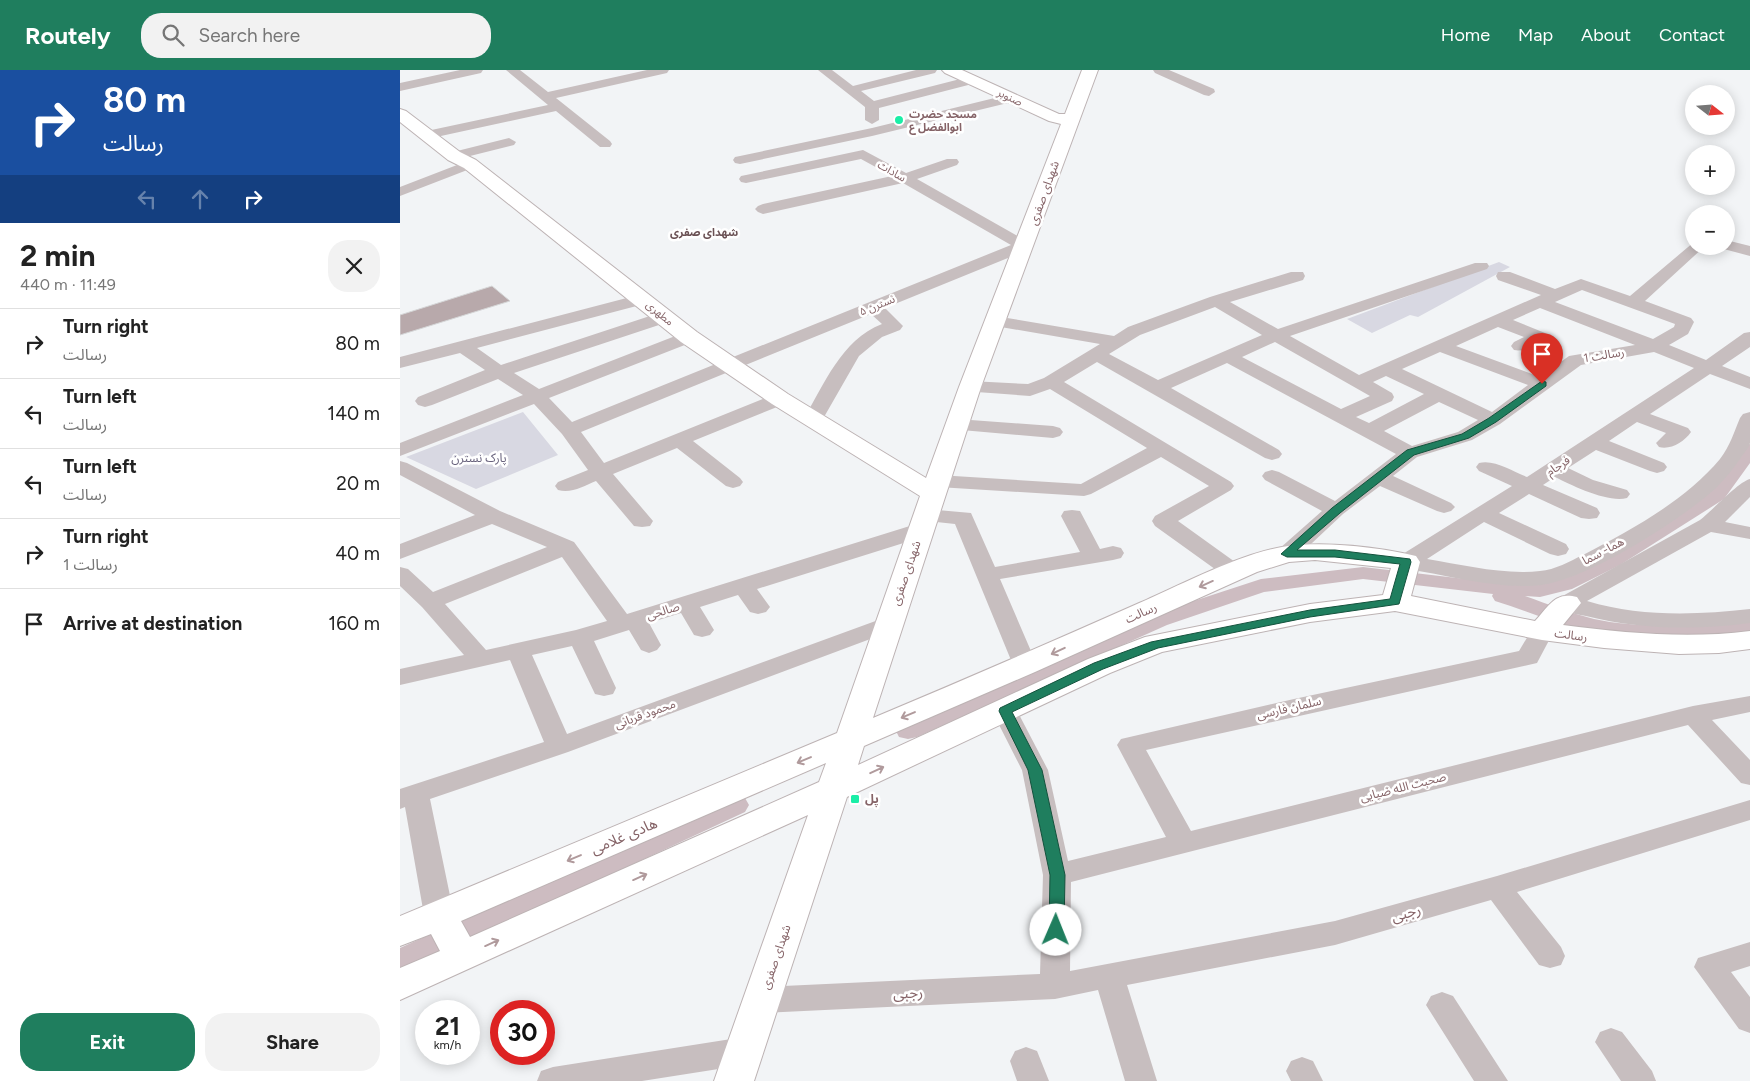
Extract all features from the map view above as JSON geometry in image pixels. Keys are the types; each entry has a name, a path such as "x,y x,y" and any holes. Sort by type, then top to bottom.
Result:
{"street":[{"path":"400,87 477,70"},
{"path":"512,70 605,144"},
{"path":"545,97 663,70"},
{"path":"824,70 872,106"},
{"path":"851,90 931,70"},
{"name":"صنوبر","path":"950,70 1055,118 1071,120"},
{"name":"شهدای صفری","path":"734,1081 970,387 1090,70"},
{"path":"1160,70 1209,92"},
{"path":"872,106 972,80"},
{"path":"740,160 872,132 1011,98"},
{"path":"872,106 872,132"},
{"path":"417,122 558,107"},
{"name":"مطهری","path":"417,122 462,160 665,316 689,337 813,420 929,505"},
{"path":"403,188 462,160 508,142"},
{"name":"سادات","path":"746,179 863,154 1024,246"},
{"path":"763,209 905,178 952,162"},
{"name":"نسترن ۵","path":"569,430 1024,246"},
{"path":"1735,247 1750,251"},
{"path":"1633,303 1687,255"},
{"path":"1157,387 1276,335 1481,266"},
{"path":"970,387 1030,390 1051,382 1134,331 1216,301 1297,276"},
{"path":"1504,276 1653,347 1750,383"},
{"path":"1358,382 1581,284 1685,322 1682,330 1653,347"},
{"path":"400,364 642,299"},
{"path":"1216,301 1385,397 1341,416"},
{"path":"813,420 852,352 876,333 894,326 873,307"},
{"path":"425,401 500,371 665,316"},
{"path":"1497,320 1539,337 1520,346"},
{"path":"995,321 1115,341"},
{"path":"400,450 689,337"},
{"name":"فرجام","path":"1406,562 1554,469 1748,342"},
{"path":"1440,346 1542,384"},
{"path":"463,347 536,396 569,430 600,472 642,521"},
{"name":"رسالت 1","path":"1287,554 1336,510 1410,453 1465,436 1493,420 1575,360 1653,347"},
{"path":"1096,354 1272,454"},
{"path":"1229,356 1410,453"},
{"path":"1386,369 1493,420"},
{"path":"1051,382 1224,486 1163,521 1234,572"},
{"path":"1369,431 1439,394"},
{"path":"565,486 780,399"},
{"path":"1635,415 1681,432 1666,443"},
{"name":"هما- سما","path":"1406,562 1520,578 1544,578 1561,573 1605,552 1693,498 1725,465 1740,444 1750,418"},
{"path":"957,424 1053,432"},
{"path":"679,440 733,482"},
{"path":"1594,442 1658,467"},
{"path":"929,505 1084,490 1162,448"},
{"path":"400,467 492,516 566,547 650,645"},
{"path":"1486,467 1589,514"},
{"path":"1554,469 1586,484 1620,494"},
{"path":"1272,476 1336,510"},
{"path":"1378,477 1444,507"},
{"path":"1542,631 1567,603 1708,525 1725,511 1750,485"},
{"path":"929,505 963,518 1026,665"},
{"name":"صالحی","path":"400,677 580,637 744,586 929,505"},
{"path":"1483,514 1558,549"},
{"path":"400,552 492,516"},
{"path":"987,575 1103,555 1072,516"},
{"path":"1708,525 1750,533"},
{"path":"430,602 566,547"},
{"name":"رسالت","path":"849,740 1026,665 1234,572 1287,554 1315,552 1345,554 1406,562"},
{"path":"1395,602 1406,562"},
{"path":"400,574 430,602 480,658"},
{"path":"744,586 758,607"},
{"name":"رسالت","path":"832,790 1098,666 1155,644 1310,614 1395,602 1542,631 1604,640 1679,645 1719,644 1750,640"},
{"path":"1567,603 1592,612 1630,619 1693,622 1750,616"},
{"path":"687,604 702,630"},
{"name":"محمود قربانی","path":"408,797 559,746 889,624"},
{"name":"سلمان فارسی","path":"1183,842 1130,745 1294,707 1528,657 1542,631"},
{"path":"580,637 604,688"},
{"path":"518,650 559,746"},
{"name":"صحبت الله ضیایی","path":"1057,875 1693,715 1750,704"},
{"path":"1005,711 1035,770 1057,875 1055,986"},
{"path":"1693,715 1750,776"},
{"name":"هادی غلامی","path":"400,932 849,740"},
{"path":"400,985 832,790"},
{"path":"408,797 439,915 462,957"},
{"name":"رجبی","path":"761,1000 1055,986 1336,933 1497,887 1750,810"},
{"path":"1497,887 1550,956"},
{"path":"1750,954 1709,967 1750,1020"},
{"path":"1109,976 1141,1081"},
{"path":"1442,1005 1492,1081"},
{"path":"1611,1042 1640,1081"},
{"path":"553,1081 744,1051"}],"green space":[{"path":"1499,262 1510,267 1418,317 1410,315 1372,333 1347,319"},
{"name":"پارک نسترن","path":"523,412 558,455 476,489 406,457"}],"building":[{"path":"492,286 510,301 400,335 400,315"}],"waterway":[{"path":"908,731 1159,620 1261,586 1363,573 1474,587 1540,590 1564,584 1613,561 1717,495 1750,450"},
{"path":"1503,596 1575,621 1618,629 1662,632 1750,626"},
{"path":"400,961 736,805"}],"place":[{"name":"مسجد حضرت ابوالفضل ع","path":"899,120"},
{"name":"پل","path":"855,799"}],"district":[{"name":"شهدای صفری","path":"704,232"}],"route":[{"path":"1056,930 1057,875 1035,770 1005,711 1098,666 1155,644 1230,628 1395,602 1406,562 1315,552 1287,554 1336,510 1410,453 1465,436 1493,420 1542,384"}]}
